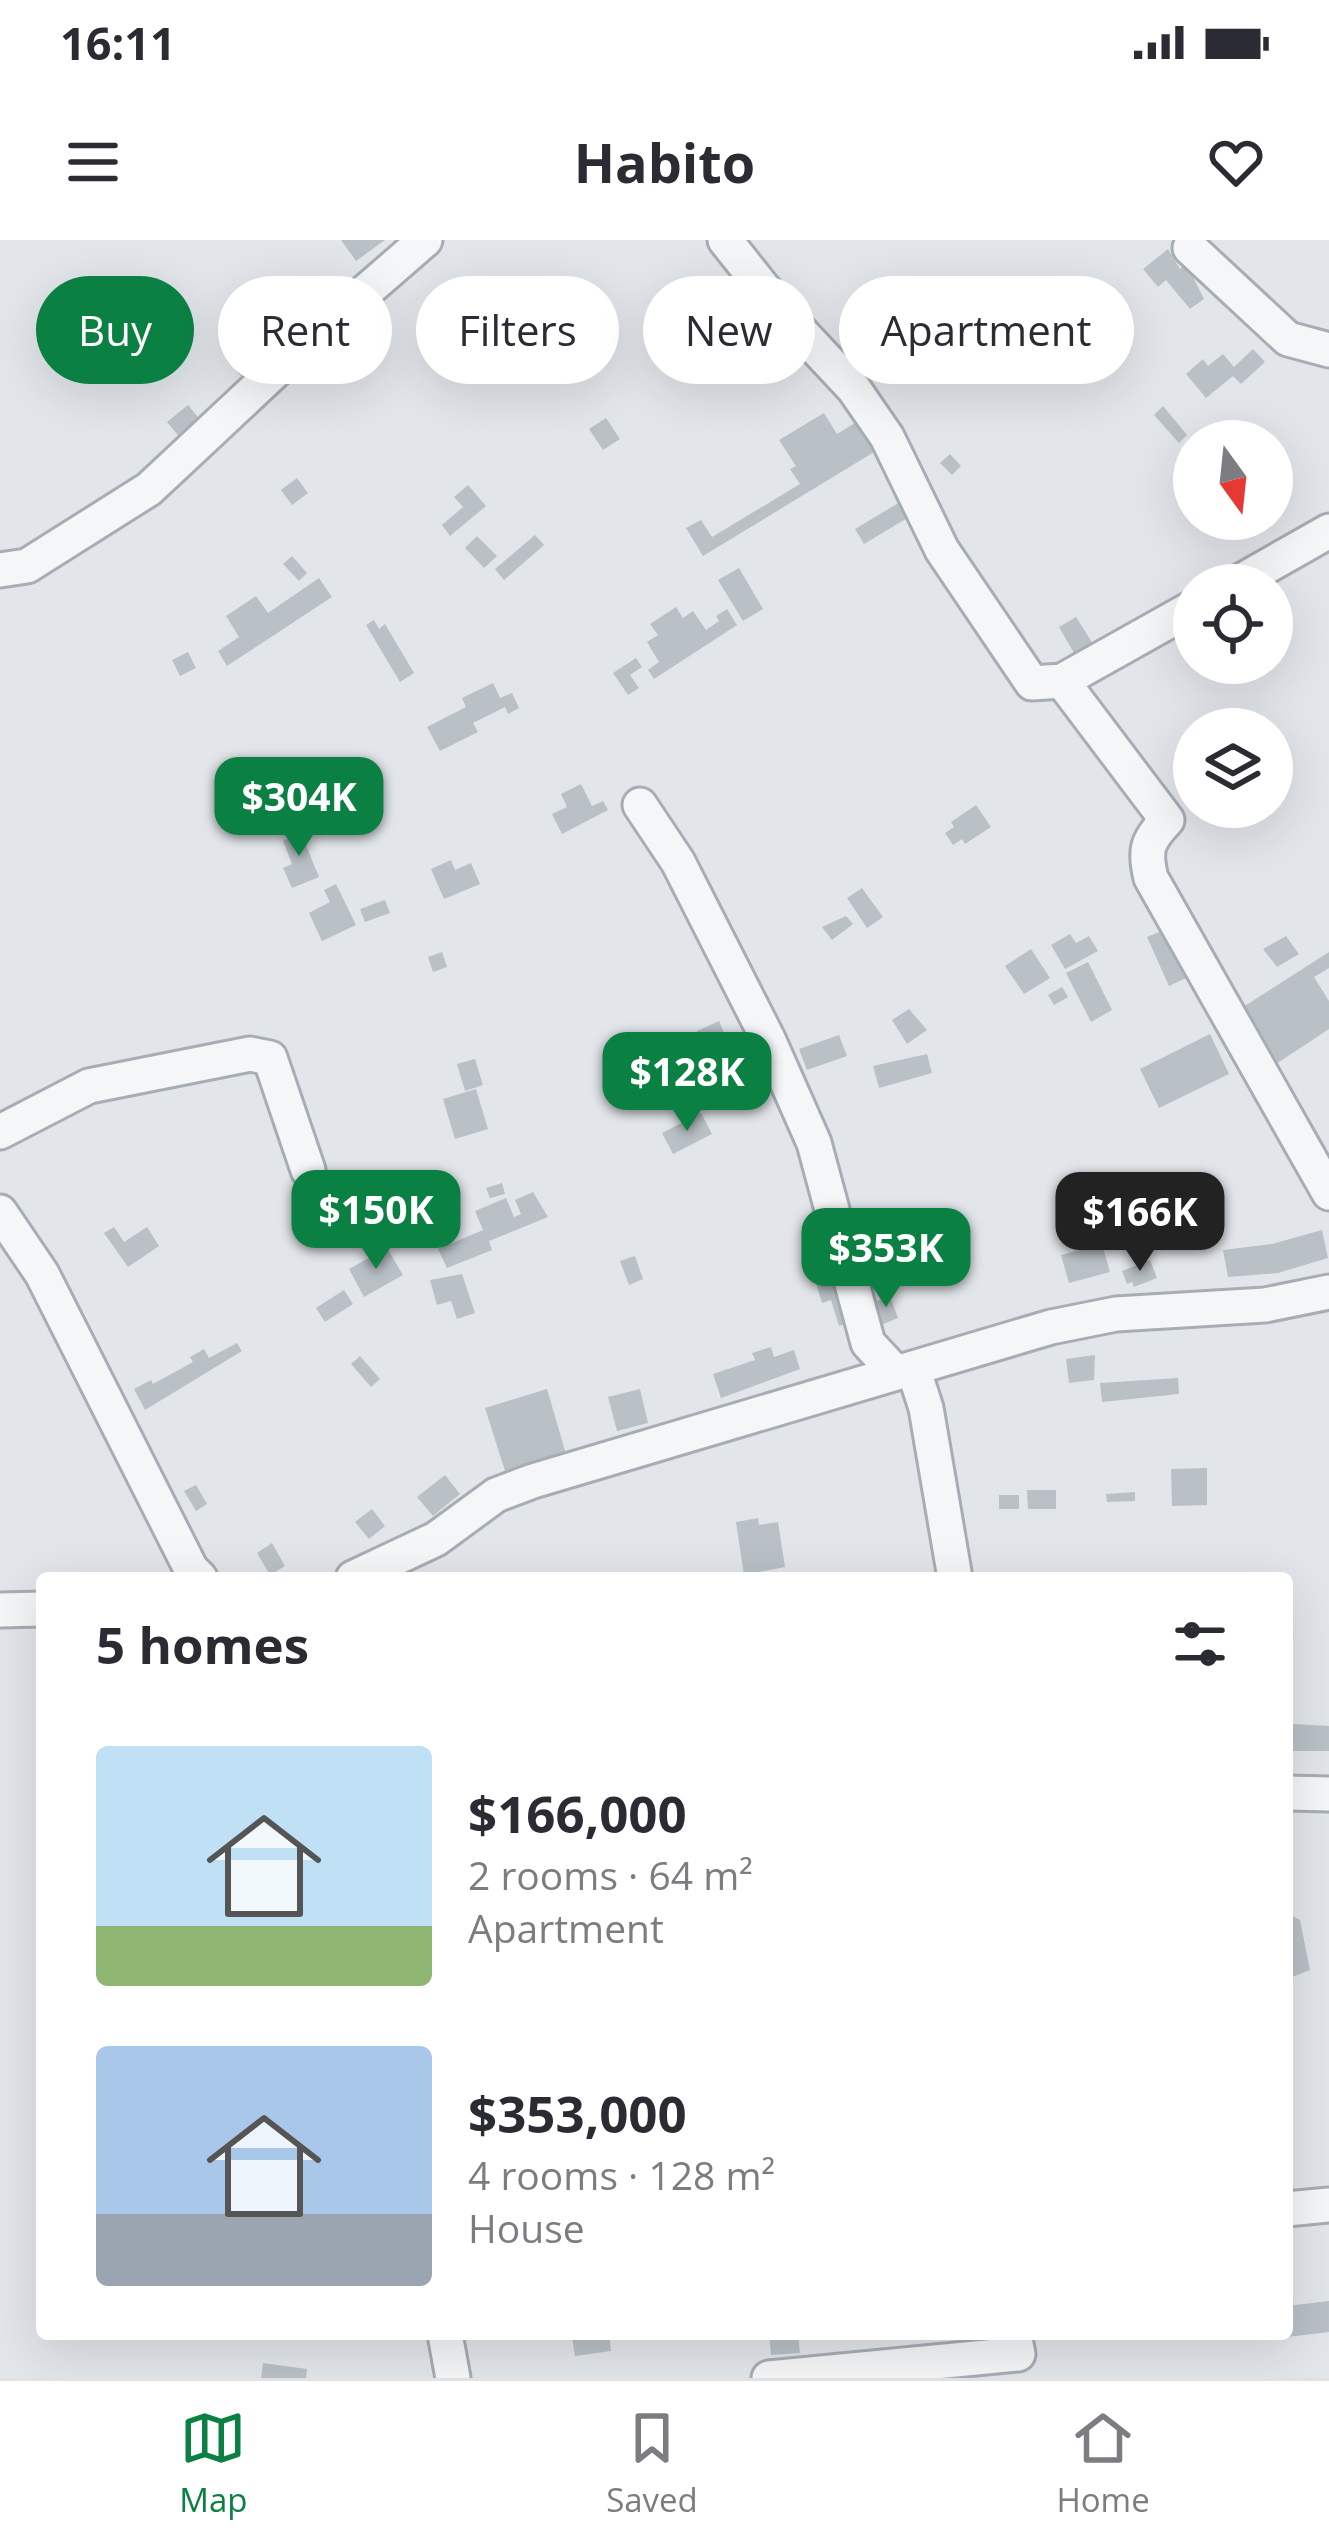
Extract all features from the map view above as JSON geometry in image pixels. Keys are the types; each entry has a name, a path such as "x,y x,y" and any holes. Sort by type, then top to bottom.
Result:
{"street":[{"path":"0,570 27,566 149,489 425,240"},
{"path":"725,240 783,313 854,389 887,437 942,550 1032,683 1062,681 1173,619"},
{"path":"1190,248 1288,339 1329,350"},
{"path":"1272,564 1329,532"},
{"path":"1062,681 1167,820 1150,838 1144,853 1151,878 1329,1193"},
{"path":"640,806 678,862 768,1039 814,1143 868,1343 905,1370 926,1408 954,1572"},
{"path":"0,1132 89,1086 250,1054 270,1058 308,1170"},
{"path":"0,1211 42,1274 194,1572"},
{"path":"366,1572 436,1539 496,1495 533,1480 1016,1337 1116,1314 1265,1304 1329,1292"},
{"path":"0,1610 36,1609"},
{"path":"1293,1793 1329,1794"},
{"path":"1293,2208 1329,2205"},
{"path":"446,2340 453,2378"},
{"path":"769,2378 1018,2355"}],"building":[{"path":"341,240 385,240 356,261"},
{"path":"1168,249 1180,269 1186,263 1204,299 1190,309 1166,280 1158,287 1143,269"},
{"path":"1253,349 1265,362 1241,384 1233,376 1206,398 1186,374 1203,359 1208,366 1223,354 1234,367"},
{"path":"188,405 202,422 181,439 167,422"},
{"path":"1163,406 1175,420 1173,436 1154,415"},
{"path":"824,413 837,434 866,416 884,446 703,556 686,528 701,520 712,537 800,484 790,469 796,466 779,440"},
{"path":"606,418 620,439 603,450 589,429"},
{"path":"950,454 961,466 952,475 940,463"},
{"path":"297,478 308,493 292,505 281,490"},
{"path":"468,485 486,506 450,536 442,525 463,507 454,497"},
{"path":"900,502 909,517 864,544 855,529"},
{"path":"535,535 544,545 504,580 495,569"},
{"path":"477,536 497,556 484,568 465,548"},
{"path":"292,556 307,573 299,581 283,564"},
{"path":"739,568 763,609 743,621 718,580"},
{"path":"319,578 332,597 227,666 218,651 239,637 226,616 256,596 268,613"},
{"path":"676,607 683,618 693,611 706,630 727,609 737,625 654,679 648,670 659,662 647,642 658,635 650,624"},
{"path":"1076,617 1093,644 1075,655 1059,627"},
{"path":"374,620 379,629 385,624 414,673 400,682 366,625"},
{"path":"188,652 196,668 180,676 172,660"},
{"path":"636,658 642,667 630,675 639,688 628,695 613,673"},
{"path":"493,683 500,698 512,693 519,708 508,714 505,707 473,723 478,732 440,751 427,727 466,707 462,698"},
{"path":"273,767 280,786 268,791 260,772"},
{"path":"581,784 592,806 603,801 608,810 562,834 552,814 567,807 561,794"},
{"path":"976,805 991,827 965,844 962,839 953,845 945,833 954,827 951,822"},
{"path":"296,821 319,877 292,888 283,868 292,864 283,841 292,837 287,826"},
{"path":"451,860 455,870 471,863 480,884 444,899 431,869"},
{"path":"336,884 356,925 322,941 309,913 330,902 324,890"},
{"path":"862,888 883,917 867,928 847,898"},
{"path":"385,900 390,913 365,922 360,909"},
{"path":"846,916 853,924 832,940 822,927"},
{"path":"1173,926 1195,974 1169,986 1147,937"},
{"path":"1070,934 1076,943 1089,936 1098,951 1065,969 1051,945"},
{"path":"1286,936 1299,954 1277,967 1263,949"},
{"path":"1031,949 1050,978 1024,994 1005,966"},
{"path":"442,952 447,967 433,972 428,957"},
{"path":"1329,952 1329,968 1314,977 1329,1001 1329,1029 1273,1066 1237,1011"},
{"path":"1088,962 1112,1010 1091,1022 1066,973"},
{"path":"1062,987 1068,997 1054,1005 1048,995"},
{"path":"909,1009 927,1030 907,1044 892,1020"},
{"path":"719,1021 737,1063 678,1091 669,1070 690,1060 684,1045 700,1039 697,1031"},
{"path":"1210,1034 1229,1074 1159,1108 1140,1069"},
{"path":"839,1035 847,1056 807,1070 799,1049"},
{"path":"927,1054 932,1073 879,1088 873,1066"},
{"path":"475,1059 483,1085 465,1091 457,1064"},
{"path":"476,1089 488,1129 455,1139 443,1099"},
{"path":"701,1113 712,1134 673,1154 662,1133"},
{"path":"502,1183 505,1194 490,1198 486,1188"},
{"path":"1167,1190 1177,1201 1187,1192 1208,1214 1176,1243 1156,1229 1162,1224 1146,1207"},
{"path":"533,1192 548,1217 489,1241 492,1250 447,1268 438,1249 483,1230 475,1211 506,1198 514,1217 521,1214 515,1200"},
{"path":"114,1227 124,1242 147,1227 159,1246 128,1267 104,1233"},
{"path":"1322,1230 1328,1258 1278,1273 1228,1277 1223,1250 1272,1244"},
{"path":"1102,1244 1110,1272 1069,1283 1061,1255"},
{"path":"387,1248 403,1275 364,1297 349,1269"},
{"path":"635,1256 643,1279 629,1285 620,1261"},
{"path":"1150,1260 1157,1278 1134,1287 1132,1282 1127,1284 1122,1271"},
{"path":"462,1274 475,1313 457,1319 451,1301 437,1305 430,1280"},
{"path":"836,1277 850,1322 839,1326 831,1300 822,1303 816,1283"},
{"path":"344,1290 353,1304 325,1322 316,1308"},
{"path":"890,1296 898,1318 881,1325 873,1303"},
{"path":"237,1343 242,1351 145,1410 134,1389 193,1362 190,1357 204,1349 209,1358"},
{"path":"771,1347 774,1357 794,1350 800,1369 721,1398 713,1374 755,1360 752,1353"},
{"path":"1095,1355 1094,1380 1069,1383 1066,1359"},
{"path":"360,1356 380,1379 371,1387 351,1364"},
{"path":"1178,1378 1179,1394 1102,1402 1100,1383"},
{"path":"547,1389 566,1454 505,1471 485,1408"},
{"path":"640,1389 648,1423 617,1431 608,1397"},
{"path":"1207,1468 1207,1505 1172,1506 1171,1469"},
{"path":"445,1475 460,1494 433,1516 417,1497"},
{"path":"196,1485 207,1504 196,1511 184,1491"},
{"path":"1027,1490 1056,1490 1056,1509 1028,1509"},
{"path":"1135,1492 1135,1501 1107,1502 1106,1494"},
{"path":"999,1495 1019,1495 1019,1509 999,1509"},
{"path":"372,1509 385,1526 369,1539 355,1522"},
{"path":"758,1518 759,1525 778,1522 785,1567 744,1572 736,1522"},
{"path":"272,1543 285,1566 268,1572 257,1553"},
{"path":"1293,1724 1329,1726 1329,1751 1293,1751"},
{"path":"1293,1916 1300,1920 1310,1970 1293,1977"},
{"path":"1329,2301 1329,2332 1293,2336 1293,2305"},
{"path":"572,2340 610,2340 611,2351 575,2356"},
{"path":"770,2340 799,2340 800,2353 771,2355"},
{"path":"263,2363 307,2369 306,2378 261,2378"}]}
